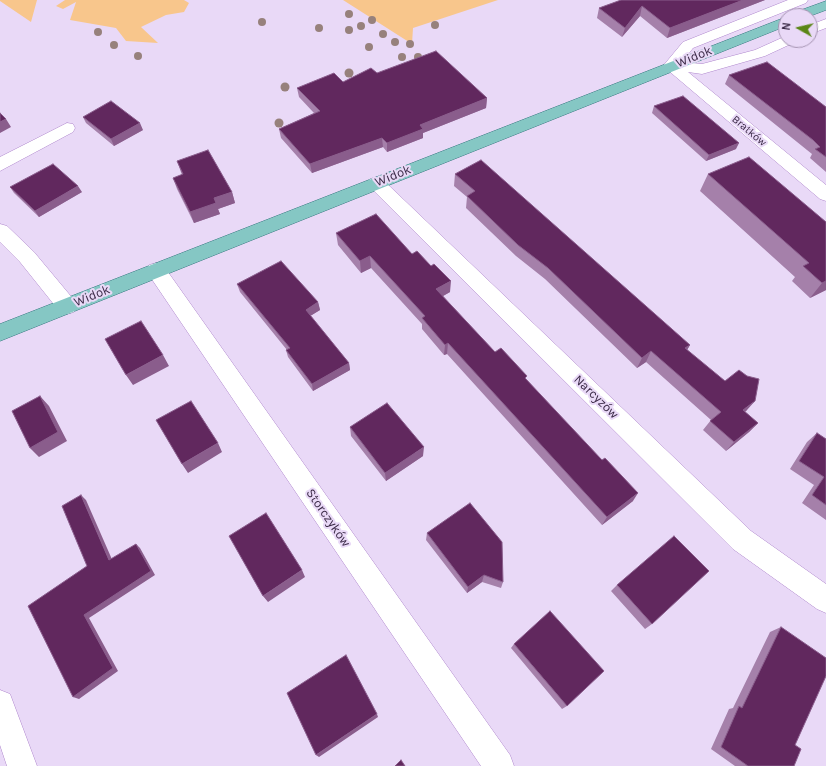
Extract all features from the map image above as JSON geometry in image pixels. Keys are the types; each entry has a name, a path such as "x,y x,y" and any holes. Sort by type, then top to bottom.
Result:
{"main road":[{"name":"Widok","path":"0,333 778,24"}],"street":[{"path":"671,66 688,46 801,0"},
{"path":"671,66 702,69 760,53 778,45"},
{"name":"Bratków","path":"671,66 826,195"},
{"path":"0,165 67,128"},
{"name":"Narcyzów","path":"376,183 742,540 826,600"},
{"path":"0,231 27,257 67,306"},
{"name":"Storczyków","path":"156,270 499,766"},
{"path":"0,704 22,766"}],"shaded area":[{"path":"37,0 31,22 0,1"},
{"path":"65,0 184,0 189,3 184,12 166,15 141,27 158,43 126,41 116,28 70,20 76,2 63,9 56,6"},
{"path":"343,0 498,0 413,28 412,44"}],"building":[{"path":"621,0 743,0 670,28 642,6 625,28 599,8"},
{"path":"436,51 487,98 420,125 423,129 387,143 382,138 310,164 279,129 320,111 297,88 334,73 343,82 371,68 377,73"},
{"path":"767,62 826,107 826,157 815,149 820,147 813,140 729,75"},
{"path":"683,96 739,143 709,155 654,106"},
{"path":"111,101 140,123 111,139 83,117"},
{"path":"0,113 6,119 0,122"},
{"path":"208,150 232,192 214,198 216,203 190,212 173,178 183,174 177,161"},
{"path":"749,157 826,222 826,281 822,283 803,266 809,263 708,174"},
{"path":"481,160 690,345 685,348 725,381 739,370 747,376 759,379 755,401 743,410 758,423 734,442 710,421 721,412 651,351 642,358 548,268 518,245 467,196 475,191 455,174"},
{"path":"53,164 78,186 35,211 10,187"},
{"path":"376,214 412,254 417,251 431,266 434,264 451,281 436,289 495,352 501,348 527,376 525,378 602,460 605,458 638,493 607,517 448,343 445,345 422,318 425,316 370,256 360,261 336,233"},
{"path":"281,261 318,302 306,310 349,363 312,384 286,350 290,348 237,284"},
{"path":"141,321 163,355 126,375 105,339"},
{"path":"40,396 58,432 30,448 12,411"},
{"path":"191,401 218,443 182,464 156,420"},
{"path":"387,403 424,447 385,473 350,427"},
{"path":"817,433 826,439 826,505 812,495 824,477 799,461"},
{"path":"81,495 109,560 136,544 151,571 84,615 113,668 73,697 28,606 87,566 62,506"},
{"path":"470,503 502,542 503,582 484,575 468,587 427,533"},
{"path":"266,513 302,570 263,596 229,536"},
{"path":"674,536 709,571 652,624 617,585"},
{"path":"550,611 604,671 567,706 514,644"},
{"path":"781,627 826,658 826,676 795,745 801,749 794,766 748,766 721,747 739,706 742,708"},
{"path":"346,655 377,714 316,755 287,693"},
{"path":"401,760 405,766 395,766"}]}
